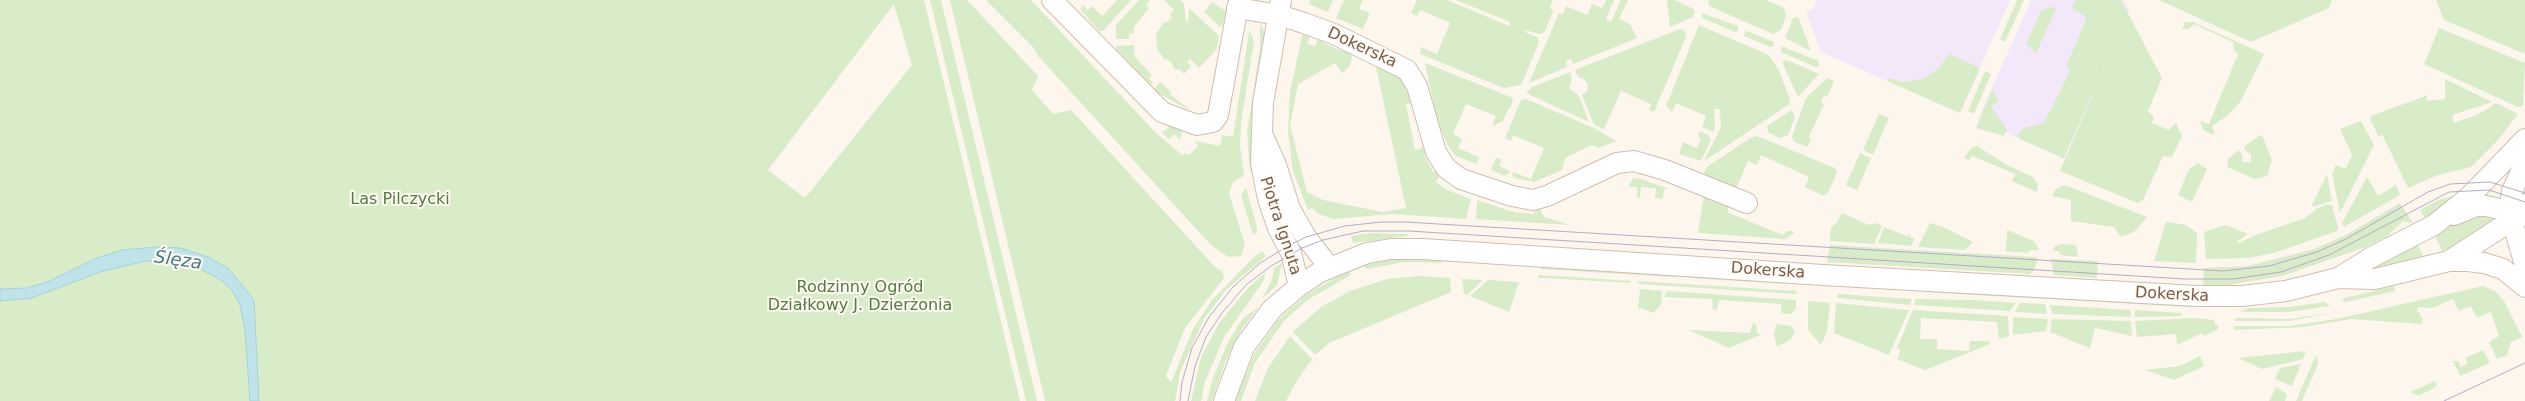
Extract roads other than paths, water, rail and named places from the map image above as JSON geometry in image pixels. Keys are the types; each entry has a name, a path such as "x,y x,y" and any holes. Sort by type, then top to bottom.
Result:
{"street":[{"path":"1052,0 1162,112 1197,125 1213,122 1218,115 1238,4"},
{"name":"Dokerska","path":"1238,4 1280,7 1407,70 1417,86 1436,152 1446,168 1461,179 1512,196 1533,200 1547,196 1617,163 1634,161 1665,170 1747,203"},
{"name":"Piotra Ignuta","path":"1280,7 1263,103 1261,163 1263,182 1278,228 1294,262 1314,276"},
{"name":"Piotra Ignuta","path":"1263,136 1276,164 1290,209 1306,237 1314,276"},
{"path":"2443,219 2525,139"},
{"path":"2525,163 2512,191 2515,217 2525,265"},
{"path":"2443,219 2476,206 2515,217"},
{"name":"Dokerska","path":"2449,261 2515,217"},
{"name":"Dokerska","path":"2338,278 2370,258 2443,219"},
{"name":"Dokerska","path":"1314,276 1367,253 1391,249 1424,249 1823,275 2235,297 2295,289 2338,278 2375,279 2449,261 2484,262 2509,272 2525,287"},
{"path":"1224,401 1237,360 1251,335 1272,309 1314,276"}],"water":[{"name":"Ślęza","path":"156,247 181,248 208,257 228,268 254,300 259,401 250,401 245,330 240,305 232,290 221,280 191,264 145,261 100,272 32,298 0,301 0,289 27,288 47,282 97,258 122,250"}],"tram line":[{"path":"1180,401 1182,382 1192,348 1209,317 1233,287 1260,263 1288,246 1306,237 1345,226 1381,222 1405,222 2223,271 2269,266 2317,252 2346,239 2428,192 2450,184 2490,182 2525,193"},
{"path":"1188,401 1195,366 1206,337 1222,313 1246,285 1271,266 1302,248 1323,240 1363,231 1409,231 2184,279 2233,279 2281,272 2329,255 2449,192 2489,190 2525,202"},
{"path":"2444,401 2525,363"}],"park label":[{"name":"Las Pilczycki","path":"400,200"},
{"name":"Rodzinny Ogród Działkowy J. Dzierżonia","path":"860,297"}]}
